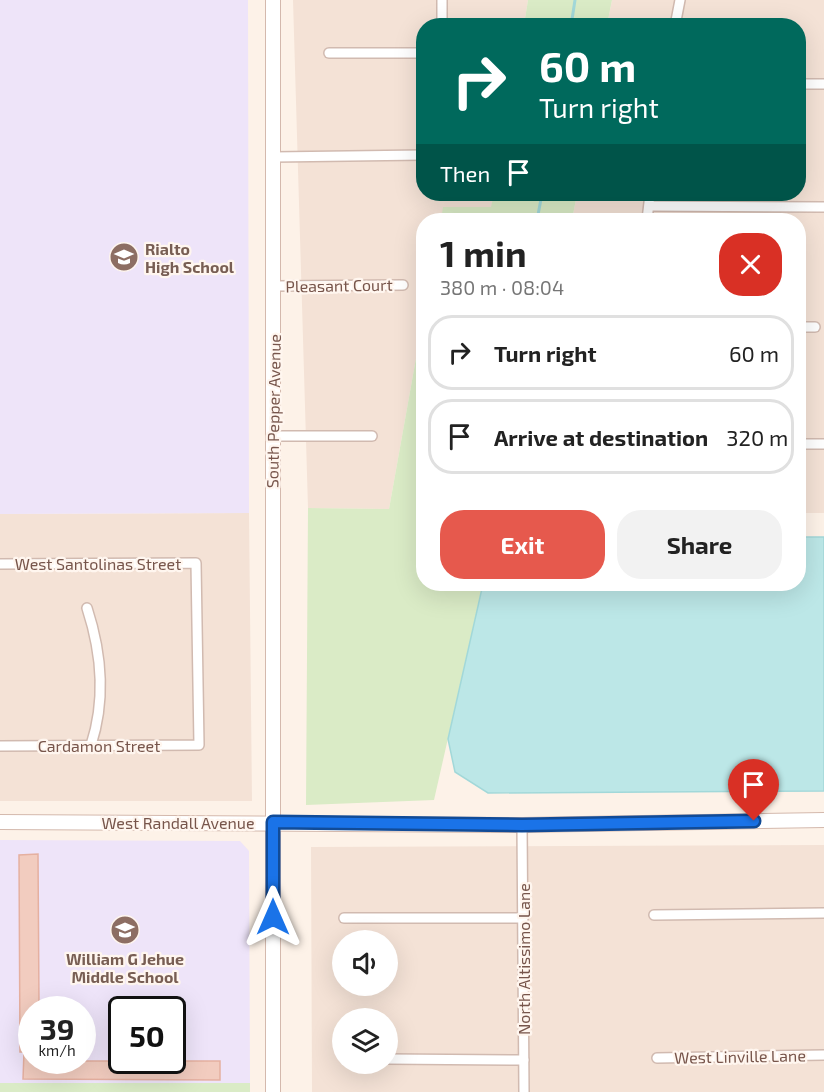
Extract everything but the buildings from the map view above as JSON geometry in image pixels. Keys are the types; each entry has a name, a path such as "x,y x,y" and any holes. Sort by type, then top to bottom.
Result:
{"main road":[{"name":"South Pepper Avenue","path":"273,0 275,286 272,436 273,1092"},
{"name":"West Randall Avenue","path":"0,822 522,825 824,820"}],"street":[{"path":"442,0 442,18"},
{"path":"677,18 680,0"},
{"path":"329,53 416,53"},
{"path":"806,84 824,84"},
{"path":"274,157 416,155"},
{"path":"648,213 650,201"},
{"path":"650,206 824,207"},
{"name":"Pleasant Court","path":"275,286 403,285"},
{"path":"806,327 815,327"},
{"path":"272,436 372,436"},
{"path":"806,444 824,444"},
{"name":"West Santolinas Street","path":"0,564 196,563 199,745"},
{"path":"87,608 98,643 101,690 98,725 91,745"},
{"name":"Cardamon Street","path":"0,746 199,745"},
{"name":"North Altissimo Lane","path":"522,825 524,1092"},
{"path":"654,915 824,913"},
{"path":"344,918 524,918"},
{"name":"West Linville Lane","path":"657,1058 824,1055"},
{"path":"398,1059 524,1060"}],"shaded area":[{"name":"Rialto High School","path":"0,0 248,0 249,513 0,514"},
{"path":"293,0 528,0 525,18 416,18 416,201 493,201 492,207 444,207 443,213 416,213 416,358 389,509 308,508"},
{"path":"612,0 824,0 824,513 806,513 806,213 573,213 576,201 806,201 806,18 608,18"},
{"path":"249,513 252,801 0,801 0,514"},
{"name":"William G Jehue Middle School","path":"0,840 240,841 249,851 250,1083 0,1083"},
{"path":"824,845 824,1092 312,1092 311,847"}],"green space":[{"path":"528,0 612,0 608,18 525,18"},
{"path":"492,201 576,201 573,213 442,213 443,207 491,207"},
{"path":"416,358 416,591 481,591 434,800 306,805 308,508 389,509"},
{"path":"0,1083 250,1083 250,1092 0,1092"}],"water":[{"path":"806,537 824,537 824,791 488,793 455,772 448,739 481,591 806,591"}],"waterway":[{"path":"572,18 575,0"},
{"path":"538,213 541,201"}],"place":[{"name":"Rialto High School","path":"124,257"},
{"name":"William G Jehue Middle School","path":"125,930"}],"route":[{"path":"273,917 273,822 522,825 754,821"}]}
